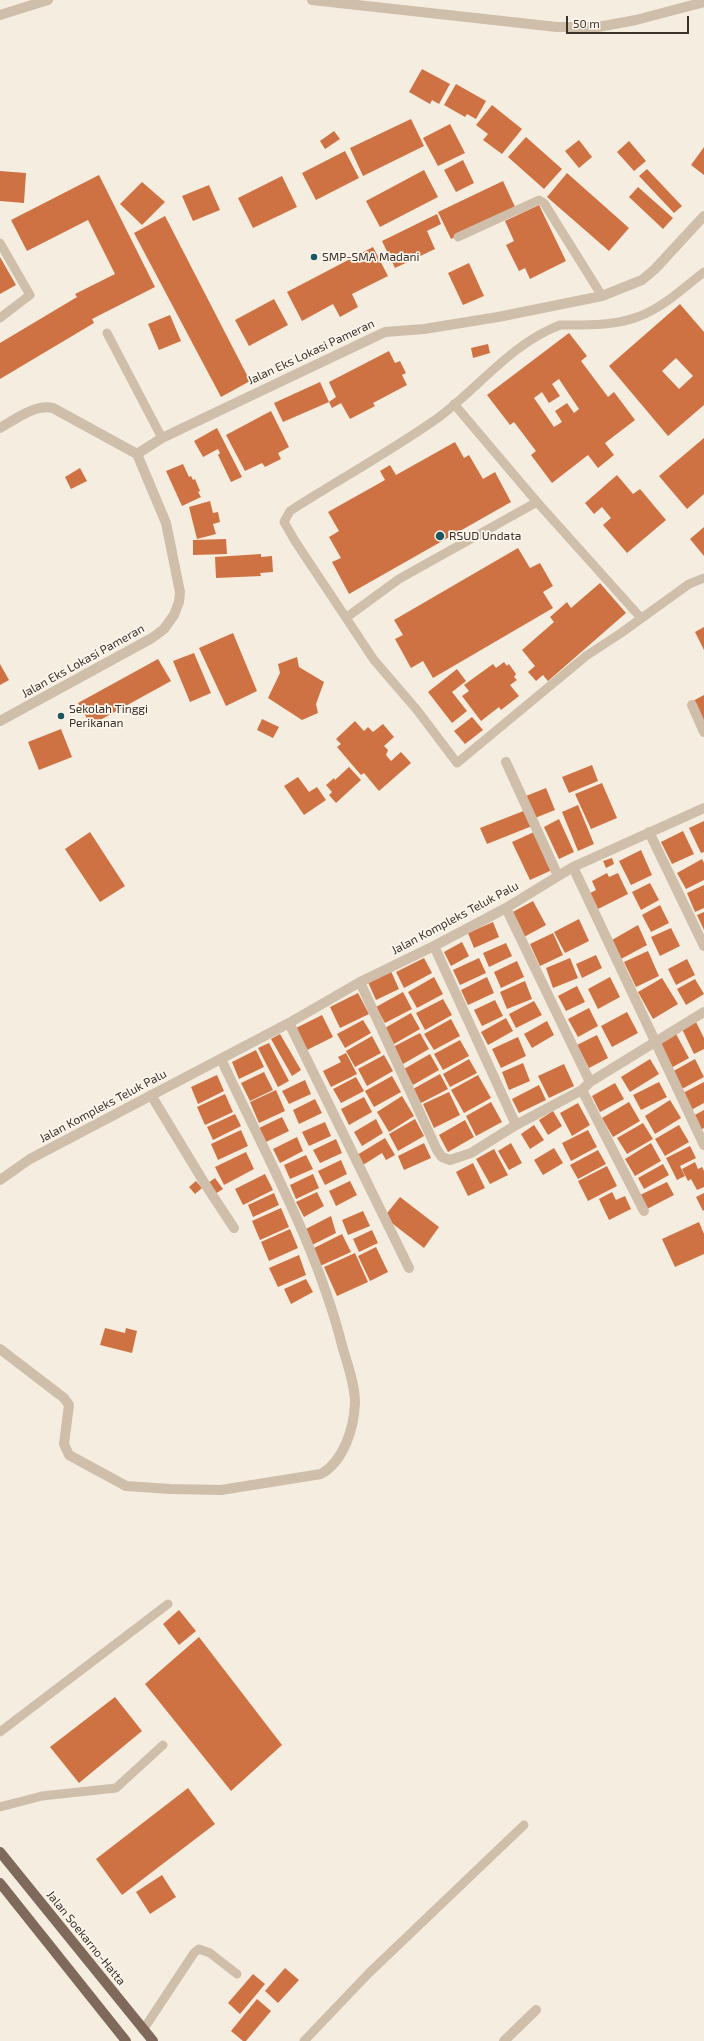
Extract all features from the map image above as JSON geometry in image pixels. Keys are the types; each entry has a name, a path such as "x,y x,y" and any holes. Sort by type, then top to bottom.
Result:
{"main road":[{"name":"Jalan Soekarno-Hatta","path":"0,1852 153,2041"},
{"path":"0,1883 126,2041"}],"street":[{"path":"0,16 48,0"},
{"path":"312,0 557,27 606,25 636,20 704,2"},
{"name":"Jalan Eks Lokasi Pameran","path":"0,721 152,638 164,629 174,615 179,602 180,592 166,523 137,454 162,438 385,332 424,329 490,318 602,296 642,280 655,269 704,216"},
{"path":"1,426 37,408 45,406 53,408 137,454"},
{"path":"692,704 704,732"},
{"path":"506,762 558,876"},
{"name":"Jalan Kompleks Teluk Palu","path":"0,1180 30,1159 289,1023 360,982 434,946 506,908 573,867 704,808"},
{"path":"649,832 704,946"},
{"path":"573,867 704,1145"},
{"path":"506,908 590,1082"},
{"path":"434,946 516,1125"},
{"path":"360,982 428,1131 442,1157 450,1160 471,1153 516,1125 582,1090 590,1082 704,1012"},
{"path":"289,1023 409,1268"},
{"path":"0,1349 64,1398 69,1405 64,1444 69,1454 126,1486 221,1490 321,1474 329,1470 346,1444 355,1403 353,1388 333,1309 300,1228 221,1059"},
{"path":"582,1090 644,1211"},
{"path":"151,1096 234,1228"},
{"path":"504,2041 536,2010"}],"lane":[{"path":"458,237 539,200 544,203 602,296"},
{"path":"0,243 30,295 0,318"},
{"path":"704,272 659,306 640,316 618,322 560,325 551,328 518,349 435,420 290,511 284,522 374,660 417,710 457,763 586,656 688,584 704,578"},
{"path":"106,333 162,438"},
{"path":"454,404 537,502 641,618"},
{"path":"346,618 400,579 537,502"},
{"path":"0,1732 168,1604"},
{"path":"0,1807 42,1796 116,1788 163,1744"},
{"path":"304,2041 369,1973 524,1825"},
{"path":"143,2030 194,1953 199,1950 210,1953 237,1974"}],"building":[{"path":"422,69 450,84 439,104 432,100 430,104 409,92"},
{"path":"456,84 486,101 476,119 467,114 465,117 444,105"},
{"path":"492,105 522,129 502,154 483,140 488,134 476,125"},
{"path":"411,119 424,146 363,176 350,148"},
{"path":"450,124 465,153 438,166 423,138"},
{"path":"334,131 340,139 325,149 320,141"},
{"path":"526,137 562,169 544,189 508,157"},
{"path":"579,140 592,157 579,168 565,151"},
{"path":"629,141 646,161 634,171 617,152"},
{"path":"704,147 704,175 691,165"},
{"path":"345,151 359,178 316,200 302,173"},
{"path":"463,160 474,183 456,192 444,170"},
{"path":"647,169 682,206 674,213 639,176"},
{"path":"424,170 438,197 380,227 366,201"},
{"path":"0,171 26,173 24,203 0,201"},
{"path":"567,173 629,228 609,251 547,197"},
{"path":"99,175 155,287 92,319 94,323 0,379 0,343 77,297 75,294 115,274 88,220 27,251 11,220"},
{"path":"282,176 297,207 253,228 238,198"},
{"path":"503,181 516,209 451,239 438,212"},
{"path":"142,182 165,202 142,225 120,204"},
{"path":"209,185 220,210 193,221 182,196"},
{"path":"638,187 673,218 663,229 629,197"},
{"path":"539,205 566,261 530,279 525,268 519,271 506,245 514,241 505,221"},
{"path":"437,214 441,224 427,231 435,249 395,268 382,241"},
{"path":"165,216 250,381 221,397 134,233"},
{"path":"373,247 388,276 352,294 358,307 340,317 333,304 302,321 287,292"},
{"path":"0,257 16,285 0,294"},
{"path":"469,263 484,296 463,305 448,273"},
{"path":"274,299 288,325 249,346 235,320"},
{"path":"680,304 704,332 704,405 668,436 609,366","holes":["676,358 693,376 679,389 662,371"]},
{"path":"170,315 181,341 159,350 148,324"},
{"path":"569,333 587,356 581,361 608,397 614,392 635,420 605,443 614,455 598,468 588,455 552,483 531,455 536,451 514,422 510,425 487,395","holes":["559,379 579,409 574,413 567,403 555,411 562,422 554,427 534,398 542,392 549,403 560,396 552,384"]},
{"path":"488,344 490,353 473,358 471,348"},
{"path":"389,351 395,363 400,361 406,373 402,375 407,385 373,403 375,406 350,419 341,403 332,408 329,402 336,397 329,382"},
{"path":"320,382 329,402 283,422 274,403"},
{"path":"271,411 289,447 278,453 281,459 265,467 262,463 245,471 226,435"},
{"path":"217,428 242,477 231,482 218,455 220,453 218,449 203,457 194,441"},
{"path":"704,438 704,494 687,509 659,476"},
{"path":"455,442 464,458 469,455 483,479 495,472 511,502 349,594 332,562 341,558 329,537 339,531 328,512 385,480 380,471 390,465 396,475"},
{"path":"183,464 189,477 191,476 193,480 195,479 200,491 198,492 201,497 182,506 166,471"},
{"path":"80,468 87,481 71,489 65,477"},
{"path":"617,475 633,494 640,489 666,520 627,553 603,525 611,518 602,507 594,514 585,503"},
{"path":"210,501 213,513 218,512 220,522 213,524 216,534 197,539 189,507"},
{"path":"704,527 704,556 690,539"},
{"path":"226,539 227,554 193,555 193,540"},
{"path":"518,548 530,568 540,563 553,586 543,592 553,608 433,678 423,661 411,668 395,639 403,635 394,620"},
{"path":"261,554 261,557 272,556 273,572 260,573 261,576 216,578 215,557"},
{"path":"600,583 626,613 548,681 543,675 536,681 528,672 535,666 522,650 554,622 550,617 567,602 571,608"},
{"path":"704,627 704,650 695,632"},
{"path":"233,633 257,691 226,706 199,648"},
{"path":"194,653 211,693 190,702 173,661"},
{"path":"297,657 299,667 324,682 316,704 318,713 302,720 268,698 280,673 278,664"},
{"path":"158,659 171,681 91,725 78,703"},
{"path":"504,662 507,666 509,664 516,674 514,677 517,680 510,685 519,696 501,710 499,707 481,721 462,696 469,691 464,685 493,664 496,668"},
{"path":"0,664 9,680 0,685"},
{"path":"457,669 466,681 452,692 467,711 452,723 428,692"},
{"path":"704,695 704,723 693,701"},
{"path":"472,717 483,730 465,744 454,731"},
{"path":"262,719 279,727 273,738 257,730"},
{"path":"355,721 364,731 368,727 373,732 383,724 394,737 384,746 388,750 386,755 391,761 401,752 411,763 379,791 364,773 361,775 337,747 341,744 336,739"},
{"path":"61,729 72,757 39,770 28,742"},
{"path":"592,765 598,781 569,793 562,777"},
{"path":"349,767 361,780 336,803 329,795 332,792 326,785 334,778 335,780"},
{"path":"298,777 309,792 317,787 326,800 304,815 284,786"},
{"path":"602,783 617,818 591,829 575,794"},
{"path":"546,788 555,810 535,818 526,796"},
{"path":"578,805 594,844 578,851 562,812"},
{"path":"526,810 532,826 487,844 480,828"},
{"path":"559,819 574,852 559,859 544,827"},
{"path":"704,821 704,852 701,853 689,828"},
{"path":"683,831 694,854 672,864 661,842"},
{"path":"90,832 125,886 100,902 65,849"},
{"path":"534,832 552,870 530,880 512,842"},
{"path":"641,850 652,875 631,885 619,861"},
{"path":"612,858 614,864 606,868 603,861"},
{"path":"702,859 704,863 704,880 686,889 677,873"},
{"path":"607,873 609,877 618,873 628,894 598,909 590,893 596,890 592,881"},
{"path":"650,883 659,900 641,910 632,892"},
{"path":"704,885 704,908 695,912 687,893"},
{"path":"533,901 546,925 524,937 511,913"},
{"path":"660,905 669,923 651,932 642,915"},
{"path":"704,912 704,930 697,915"},
{"path":"579,919 589,941 565,953 554,932"},
{"path":"493,922 499,937 474,948 468,933"},
{"path":"638,925 647,945 621,959 612,940"},
{"path":"671,928 680,946 660,956 651,937"},
{"path":"553,933 563,955 540,966 530,944"},
{"path":"462,942 469,956 451,966 444,952"},
{"path":"506,943 512,956 489,967 483,953"},
{"path":"648,951 659,976 636,987 624,962"},
{"path":"596,955 602,968 582,978 576,964"},
{"path":"424,958 432,973 404,988 396,972"},
{"path":"479,958 486,973 460,985 453,970"},
{"path":"570,958 578,978 553,988 546,968"},
{"path":"687,959 695,975 676,985 668,969"},
{"path":"517,961 524,977 501,988 494,972"},
{"path":"390,969 399,989 376,1000 367,980"},
{"path":"434,977 443,994 417,1008 408,992"},
{"path":"487,977 494,993 468,1005 461,990"},
{"path":"610,977 620,997 598,1009 588,989"},
{"path":"662,978 678,1004 653,1019 638,992"},
{"path":"695,979 704,994 686,1005 677,989"},
{"path":"525,981 532,999 507,1009 500,992"},
{"path":"577,986 585,1002 566,1011 558,996"},
{"path":"403,992 412,1009 385,1023 376,1007"},
{"path":"358,993 369,1014 340,1028 330,1007"},
{"path":"443,999 452,1015 425,1030 416,1013"},
{"path":"495,1000 503,1016 482,1026 474,1010"},
{"path":"534,1001 542,1015 516,1028 509,1014"},
{"path":"589,1008 598,1026 578,1037 568,1019"},
{"path":"627,1012 638,1033 612,1047 601,1026"},
{"path":"411,1013 420,1029 394,1044 385,1028"},
{"path":"322,1015 333,1037 307,1050 296,1028"},
{"path":"506,1018 513,1031 488,1045 481,1032"},
{"path":"451,1019 460,1036 434,1050 424,1034"},
{"path":"363,1020 371,1033 345,1048 337,1034"},
{"path":"547,1021 554,1035 532,1048 524,1034"},
{"path":"696,1022 704,1038 704,1049 694,1054 682,1029"},
{"path":"420,1033 429,1049 403,1064 393,1047"},
{"path":"280,1034 301,1070 292,1076 271,1039"},
{"path":"676,1034 689,1058 671,1068 658,1044"},
{"path":"597,1035 608,1058 589,1068 577,1045"},
{"path":"372,1036 381,1053 355,1067 346,1051"},
{"path":"518,1037 526,1056 501,1068 492,1049"},
{"path":"460,1040 469,1056 443,1070 434,1054"},
{"path":"269,1043 289,1081 278,1087 258,1048"},
{"path":"256,1050 264,1067 239,1079 232,1062"},
{"path":"346,1053 357,1074 331,1087 323,1071 341,1062 338,1057"},
{"path":"430,1054 439,1070 413,1085 404,1069"},
{"path":"384,1055 393,1071 367,1086 358,1069"},
{"path":"469,1059 477,1073 450,1087 443,1074"},
{"path":"650,1059 659,1074 630,1092 621,1077"},
{"path":"695,1059 704,1077 680,1090 670,1073"},
{"path":"523,1063 530,1081 509,1090 502,1072"},
{"path":"564,1064 574,1086 549,1098 538,1076"},
{"path":"264,1072 273,1090 250,1101 241,1083"},
{"path":"440,1074 448,1089 421,1103 413,1089"},
{"path":"217,1075 224,1091 198,1104 191,1087"},
{"path":"478,1075 491,1098 464,1113 451,1090"},
{"path":"392,1076 401,1092 374,1107 365,1091"},
{"path":"356,1077 364,1091 341,1103 333,1089"},
{"path":"305,1080 311,1094 289,1104 282,1091"},
{"path":"659,1082 667,1097 641,1110 633,1095"},
{"path":"704,1082 704,1103 691,1110 683,1093"},
{"path":"615,1083 624,1099 600,1112 592,1096"},
{"path":"539,1085 546,1100 519,1113 512,1099"},
{"path":"276,1090 285,1111 259,1123 250,1102"},
{"path":"449,1092 460,1115 434,1128 423,1104"},
{"path":"225,1094 233,1112 205,1125 197,1107"},
{"path":"402,1096 414,1116 389,1132 377,1112"},
{"path":"364,1097 372,1112 349,1125 341,1109"},
{"path":"315,1099 322,1113 299,1124 293,1110"},
{"path":"670,1100 681,1118 655,1134 645,1116"},
{"path":"491,1102 502,1122 476,1136 466,1116"},
{"path":"629,1102 640,1121 613,1137 602,1118"},
{"path":"578,1103 590,1125 572,1136 560,1113"},
{"path":"704,1110 704,1128 700,1130 693,1116"},
{"path":"553,1111 562,1126 548,1135 539,1120"},
{"path":"235,1114 241,1126 213,1140 207,1127"},
{"path":"282,1117 289,1131 266,1142 259,1128"},
{"path":"376,1119 383,1133 362,1146 354,1132"},
{"path":"415,1119 424,1136 398,1151 389,1134"},
{"path":"465,1120 474,1137 448,1152 439,1135"},
{"path":"325,1122 331,1136 309,1146 302,1132"},
{"path":"643,1123 653,1139 627,1154 617,1138"},
{"path":"534,1125 544,1140 530,1149 521,1134"},
{"path":"679,1125 689,1142 665,1156 655,1139"},
{"path":"241,1130 248,1146 218,1160 211,1144"},
{"path":"588,1130 597,1147 571,1161 562,1143"},
{"path":"297,1137 303,1151 280,1163 273,1149"},
{"path":"385,1138 395,1155 386,1160 382,1153 363,1165 357,1155"},
{"path":"336,1139 342,1153 320,1163 313,1150"},
{"path":"424,1143 431,1158 404,1170 398,1156"},
{"path":"511,1143 522,1163 509,1170 498,1151"},
{"path":"651,1143 661,1161 635,1176 625,1159"},
{"path":"690,1146 696,1158 680,1166 685,1176 677,1180 666,1158"},
{"path":"554,1148 563,1163 543,1175 534,1160"},
{"path":"494,1149 508,1175 490,1184 476,1159"},
{"path":"598,1150 606,1164 578,1179 570,1165"},
{"path":"246,1152 254,1169 224,1185 215,1167"},
{"path":"306,1155 313,1169 290,1179 284,1165"},
{"path":"341,1160 347,1174 325,1185 318,1171"},
{"path":"695,1162 698,1169 702,1167 704,1171 704,1187 697,1190 691,1179 688,1181 682,1169"},
{"path":"473,1163 485,1188 468,1196 456,1172"},
{"path":"663,1164 669,1175 644,1189 638,1178"},
{"path":"607,1166 617,1186 588,1201 578,1181"},
{"path":"265,1174 273,1190 243,1205 235,1189"},
{"path":"313,1174 319,1188 296,1199 290,1185"},
{"path":"215,1178 223,1189 215,1194 208,1183"},
{"path":"196,1181 202,1188 195,1194 189,1187"},
{"path":"350,1181 357,1195 336,1206 329,1191"},
{"path":"667,1182 674,1195 645,1210 638,1196"},
{"path":"317,1192 324,1206 304,1217 296,1202"},
{"path":"612,1192 616,1200 625,1196 631,1209 609,1220 599,1199"},
{"path":"274,1193 279,1205 253,1217 248,1205"},
{"path":"704,1193 704,1210 703,1211 696,1197"},
{"path":"400,1197 439,1227 424,1248 384,1217"},
{"path":"281,1208 289,1227 260,1240 252,1221"},
{"path":"363,1211 370,1226 348,1235 342,1220"},
{"path":"331,1216 336,1233 312,1245 306,1229"},
{"path":"699,1222 704,1234 704,1254 675,1267 662,1239"},
{"path":"290,1229 298,1248 269,1261 261,1242"},
{"path":"372,1230 378,1243 359,1252 353,1239"},
{"path":"342,1234 351,1252 320,1266 312,1249"},
{"path":"376,1247 388,1272 370,1281 358,1256"},
{"path":"355,1253 368,1282 337,1296 324,1267"},
{"path":"299,1255 306,1275 278,1287 269,1268"},
{"path":"306,1279 313,1292 291,1304 284,1289"},
{"path":"105,1328 125,1333 126,1328 137,1331 132,1353 100,1345"},
{"path":"179,1610 196,1631 179,1645 163,1624"},
{"path":"199,1637 282,1745 231,1791 145,1684"},
{"path":"115,1697 142,1731 79,1783 50,1747"},
{"path":"188,1788 215,1824 122,1895 96,1859"},
{"path":"162,1875 176,1897 150,1914 136,1892"},
{"path":"285,1968 299,1980 278,2003 265,1991"},
{"path":"253,1974 265,1984 240,2014 228,2003"},
{"path":"257,1999 271,2011 246,2041 243,2041 231,2031"}],"place":[{"name":"SMP-SMA Madani","path":"314,257"},
{"name":"RSUD Undata","path":"440,536"},
{"name":"Sekolah Tinggi Perikanan","path":"61,716"}]}
